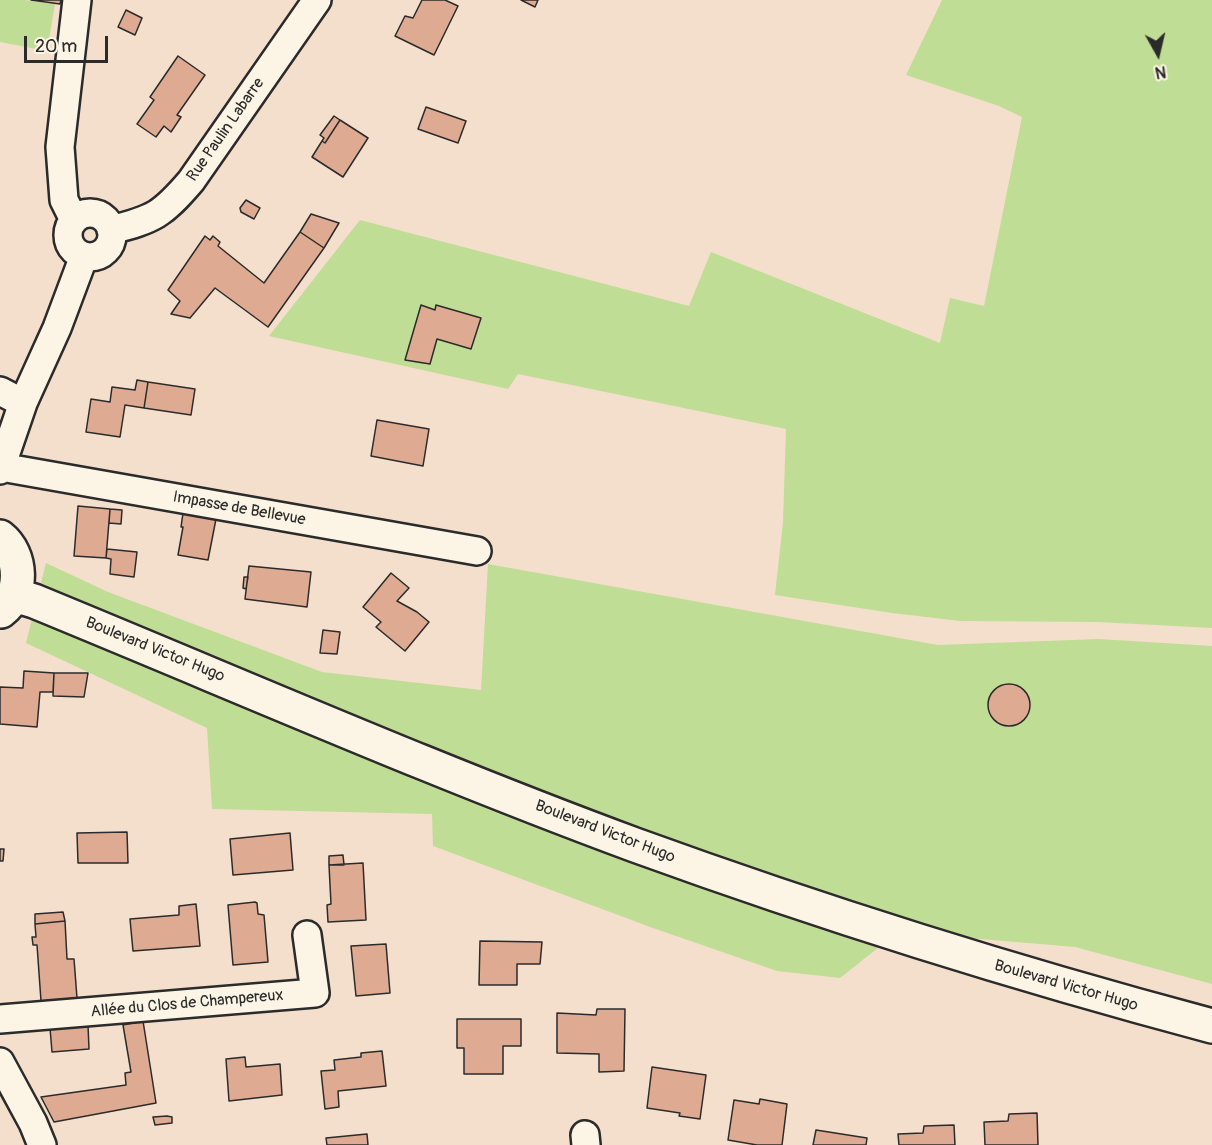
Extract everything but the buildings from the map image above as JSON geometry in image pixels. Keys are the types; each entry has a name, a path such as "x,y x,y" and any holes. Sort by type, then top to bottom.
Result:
{"main road":[{"path":"0,537 16,559 18,576 7,603"},
{"name":"Boulevard Victor Hugo","path":"7,603 34,601 415,759 635,845 902,937 1092,994 1212,1026"}],"street":[{"path":"74,220 64,200 60,147 77,0"},
{"name":"Rue Paulin Labarre","path":"111,230 153,217 171,204 191,181 317,0"},
{"path":"92,213 104,219 111,230 110,243 102,253 90,257 73,249 68,237 70,225 74,220 92,213"},
{"path":"0,468 11,397 57,328 84,256"},
{"name":"Impasse de Bellevue","path":"0,468 477,551"},
{"name":"Allée du Clos de Champereux","path":"0,1019 315,993 307,935"},
{"path":"0,1062 42,1145"}],"green space":[{"path":"0,0 55,4 47,51 0,42"},
{"path":"942,0 1212,0 1212,628 1098,622 960,621 775,595 783,522 786,429 518,374 508,389 269,336 360,220 689,306 711,252 940,343 950,298 984,306 1022,117 999,106 906,75"},
{"path":"46,563 108,592 322,672 481,690 488,564 938,645 1099,639 1212,646 1212,984 1075,947 898,932 840,978 777,971 653,928 433,846 432,814 212,809 207,728 26,643"}]}
